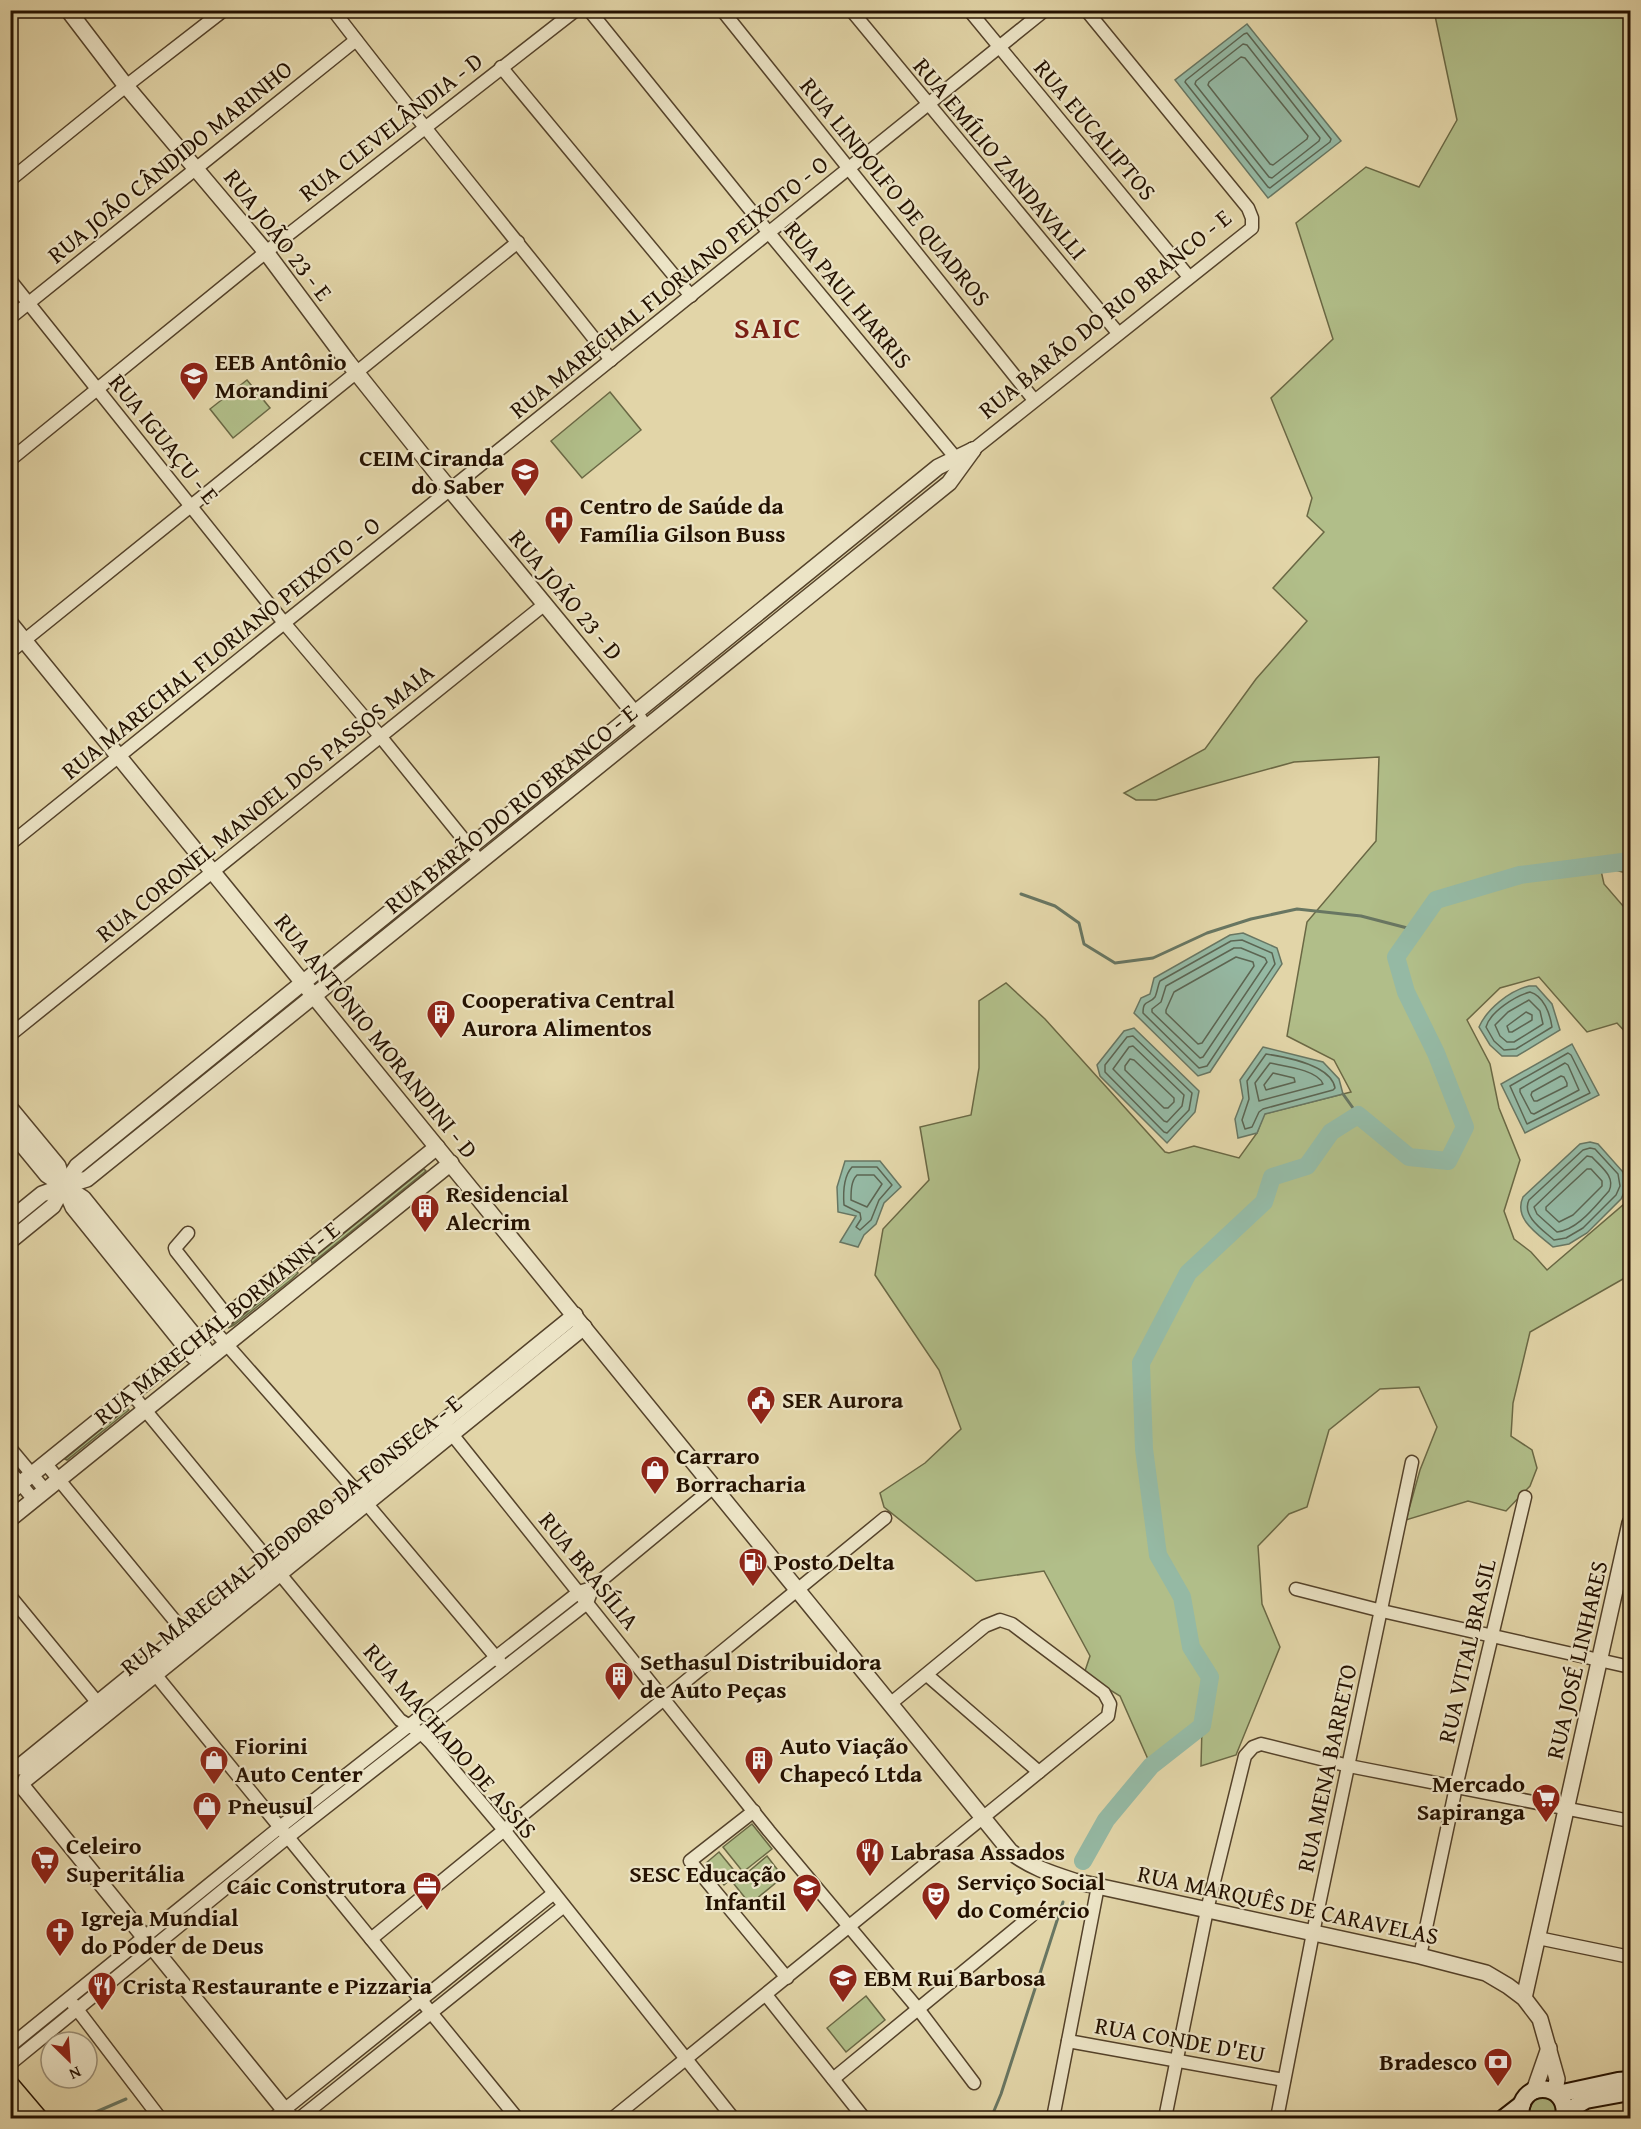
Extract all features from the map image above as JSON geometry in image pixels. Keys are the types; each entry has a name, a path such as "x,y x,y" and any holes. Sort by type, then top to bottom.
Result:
{"main road":[{"path":"1556,2093 1630,2080"},
{"path":"10,2085 38,2118"},
{"path":"1504,2118 1522,2111 1524,2098 1534,2091 1549,2090 1556,2093 1562,2099 1565,2115 1586,2100 1630,2092"},
{"path":"10,2106 20,2118"}],"street":[{"name":"RUA JOÃO 23 - E","path":"68,10 126,86 266,252 356,372 450,490"},
{"path":"10,180 224,10"},
{"path":"333,10 425,129 611,360"},
{"name":"RUA CLEVELÂNDIA - D","path":"10,460 266,252 576,10"},
{"name":"RUA PAUL HARRIS","path":"589,10 769,233 959,462"},
{"name":"RUA LINDOLFO DE QUADROS","path":"722,10 1034,400"},
{"name":"RUA EMÍLIO ZANDAVALLI","path":"851,10 1118,333"},
{"name":"RUA EUCALIPTOS","path":"969,10 1189,277"},
{"name":"RUA MARECHAL FLORIANO PEIXOTO - O","path":"10,844 1045,10"},
{"name":"RUA BARÃO DO RIO BRANCO - E","path":"10,1220 42,1194 87,1179 949,483 959,462 973,450 1252,228 1252,218 1248,208 1086,10"},
{"name":"RUA JOÃO CÂNDIDO MARINHO","path":"10,318 356,40"},
{"path":"501,67 691,296"},
{"path":"10,652 518,242"},
{"name":"RUA IGUAÇU - E","path":"10,280 285,624 469,846 480,863"},
{"name":"RUA BARÃO DO RIO BRANCO - E","path":"10,1241 53,1206 77,1166 938,467 959,462"},
{"name":"RUA JOÃO 23 - D","path":"450,490 646,729"},
{"name":"RUA CORONEL MANOEL DOS PASSOS MAIA","path":"10,1035 214,873 545,604"},
{"name":"RUA ANTÔNIO MORANDINI - D","path":"10,623 984,1818"},
{"path":"538,792 548,808"},
{"path":"383,918 394,933"},
{"path":"188,1076 199,1088"},
{"path":"12,1113 58,1167 73,1207 130,1267 206,1361"},
{"path":"10,1130 47,1175 64,1186"},
{"name":"RUA MARECHAL BORMANN - E","path":"21,1484 437,1147"},
{"name":"RUA MARECHAL BORMANN - E","path":"10,1519 451,1163"},
{"path":"188,1233 177,1243 176,1251 228,1317"},
{"path":"302,1257 314,1274"},
{"name":"RUA MARECHAL DEODORO DA FONSECA - E","path":"16,1781 275,1568 367,1504 448,1428 580,1321"},
{"path":"213,1329 356,1491 505,1667"},
{"name":"RUA MACHADO DE ASSIS","path":"132,1394 400,1720 421,1733 504,1830 733,2118"},
{"name":"RUA MARECHAL DEODORO DA FONSECA - E","path":"275,1568 356,1491 448,1428"},
{"name":"RUA BRASÍLIA","path":"448,1428 754,1811 919,2010 974,2083"},
{"path":"10,1448 21,1484"},
{"name":"RUA MENA BARRETO","path":"1277,2118 1313,1933 1412,1462"},
{"path":"46,1464 189,1638"},
{"path":"10,1471 21,1484 40,1495"},
{"path":"10,2064 77,2009 149,1943 324,1800 408,1726 579,1592 592,1588 715,1486"},
{"name":"RUA VITAL BRASIL","path":"1420,1956 1456,1788 1525,1497"},
{"path":"371,1939 885,1518"},
{"name":"RUA JOSÉ LINHARES","path":"1524,1998 1630,1523"},
{"path":"324,1800 421,1733 587,1603 592,1588"},
{"path":"1296,1589 1382,1611 1630,1667"},
{"path":"10,1596 102,1708"},
{"path":"613,2118 1108,1716 1110,1704 1104,1693 1012,1624 1000,1620 985,1626 890,1704"},
{"path":"151,1669 517,2118"},
{"path":"927,1675 1039,1772"},
{"path":"1165,2118 1207,1910 1245,1756 1253,1748 1261,1744 1348,1766 1630,1821"},
{"path":"16,1781 149,1943 283,2116 421,2000 554,1893"},
{"path":"754,1811 690,1861 787,1978"},
{"name":"RUA MARQUÊS DE CARAVELAS","path":"984,1818 1019,1858 1065,1878 1420,1956 1486,1973 1524,1998"},
{"path":"1053,2118 1098,1886"},
{"path":"300,2118 564,1906"},
{"path":"833,2079 1031,1916"},
{"path":"1538,1938 1630,1957"},
{"path":"10,2046 69,1999 149,1943"},
{"path":"485,1949 495,1961"},
{"path":"766,1995 864,2118"},
{"path":"1524,1998 1540,2019 1557,2079 1556,2093"},
{"path":"69,1999 160,2118"},
{"name":"RUA CONDE D'EU","path":"1068,2041 1284,2080"},
{"path":"1534,2091 1549,2048"}],"shaded area":[{"path":"1434,11 1630,11 1630,874 1600,866 1604,884 1630,914 1630,1037 1617,1023 1587,1032 1539,977 1500,988 1467,1020 1490,1064 1499,1108 1520,1160 1504,1211 1514,1239 1531,1252 1547,1270 1630,1199 1630,1275 1530,1332 1513,1403 1511,1436 1532,1450 1537,1468 1530,1486 1506,1511 1468,1501 1406,1520 1420,1470 1437,1427 1419,1387 1380,1389 1329,1430 1307,1507 1289,1514 1258,1546 1262,1604 1280,1647 1236,1755 1201,1766 1202,1726 1151,1766 1120,1696 1084,1674 1090,1656 1044,1571 976,1581 884,1507 880,1493 925,1463 961,1429 939,1370 875,1275 883,1229 929,1180 920,1127 971,1115 979,1068 979,1001 1006,983 1045,1019 1165,1152 1194,1146 1239,1158 1257,1133 1264,1114 1351,1092 1334,1060 1287,1036 1307,922 1376,841 1379,757 1294,762 1156,800 1136,800 1124,793 1205,749 1256,679 1307,621 1273,588 1324,532 1307,516 1312,498 1271,398 1333,339 1296,223 1366,167 1419,187 1457,120"},
{"path":"247,380 270,408 233,438 210,409"},
{"path":"610,392 641,430 582,478 551,441"},
{"path":"424,1169 426,1171 312,1263 311,1260"},
{"path":"296,1271 298,1273 292,1279 228,1328"},
{"path":"127,1408 129,1410 67,1460 65,1459"},
{"path":"752,1824 772,1849 743,1872 723,1847"},
{"path":"719,1852 737,1874 724,1885 706,1863"},
{"path":"767,1856 783,1877 750,1904 734,1884"},
{"path":"866,1996 885,2020 846,2052 827,2028"},
{"path":"1540,2097 1550,2098 1557,2106 1556,2118 1530,2118 1530,2105"}],"water":[{"path":"1247,24 1341,141 1268,198 1175,80"},
{"path":"1243,933 1277,948 1282,964 1210,1072 1198,1076 1134,1013 1141,998 1150,994 1154,978 1230,935"},
{"path":"1536,986 1552,1004 1560,1030 1517,1056 1502,1056 1490,1045 1479,1027 1487,1014 1500,1002 1521,988"},
{"path":"1134,1028 1199,1091 1195,1112 1167,1143 1100,1076 1097,1065 1124,1031"},
{"path":"1572,1044 1599,1095 1525,1133 1501,1084"},
{"path":"1263,1047 1323,1062 1339,1079 1343,1094 1265,1114 1257,1133 1238,1138 1235,1119 1243,1098 1240,1080"},
{"path":"1590,1142 1598,1144 1623,1172 1627,1186 1621,1199 1587,1233 1569,1244 1553,1247 1524,1219 1521,1212 1523,1197 1580,1144"},
{"path":"845,1161 880,1161 901,1187 884,1203 876,1224 864,1235 858,1247 840,1242 856,1216 838,1212 837,1187"}],"waterway":[{"path":"1083,1861 1106,1820 1151,1766 1202,1726 1210,1677 1191,1647 1182,1597 1158,1555 1144,1449 1141,1363 1188,1273 1264,1202 1272,1177 1307,1166 1331,1132 1358,1115 1409,1157 1448,1161 1465,1127 1436,1053 1406,992 1396,957 1436,900 1520,875 1630,861"},
{"path":"1021,894 1055,906 1079,923 1084,944 1115,963 1153,958 1207,933 1251,919 1297,909 1361,916 1415,930"},
{"path":"1343,1094 1358,1115"},
{"path":"991,2118 1001,2094 1063,1902"},
{"path":"82,2118 126,2099"}],"place":[{"name":"EEB Antônio Morandini","path":"194,402"},
{"name":"CEIM Ciranda do Saber","path":"525,498"},
{"name":"Centro de Saúde da Família Gilson Buss","path":"559,546"},
{"name":"Cooperativa Central Aurora Alimentos","path":"441,1040"},
{"name":"Residencial Alecrim","path":"425,1234"},
{"name":"SER Aurora","path":"761,1426"},
{"name":"Carraro Borracharia","path":"655,1496"},
{"name":"Posto Delta","path":"753,1588"},
{"name":"Sethasul Distribuidora de Auto Peças","path":"619,1702"},
{"name":"Fiorini Auto Center","path":"214,1786"},
{"name":"Auto Viação Chapecó Ltda","path":"759,1786"},
{"name":"Mercado Sapiranga","path":"1546,1824"},
{"name":"Pneusul","path":"207,1832"},
{"name":"Labrasa Assados","path":"870,1878"},
{"name":"Celeiro Superitália","path":"45,1886"},
{"name":"Caic Construtora","path":"427,1912"},
{"name":"SESC Educação Infantil","path":"807,1914"},
{"name":"Serviço Social do Comércio","path":"936,1922"},
{"name":"Igreja Mundial do Poder de Deus","path":"60,1958"},
{"name":"EBM Rui Barbosa","path":"843,2004"},
{"name":"Crista Restaurante e Pizzaria","path":"102,2012"},
{"name":"Bradesco","path":"1498,2088"}],"district":[{"name":"SAIC","path":"768,328"}]}
